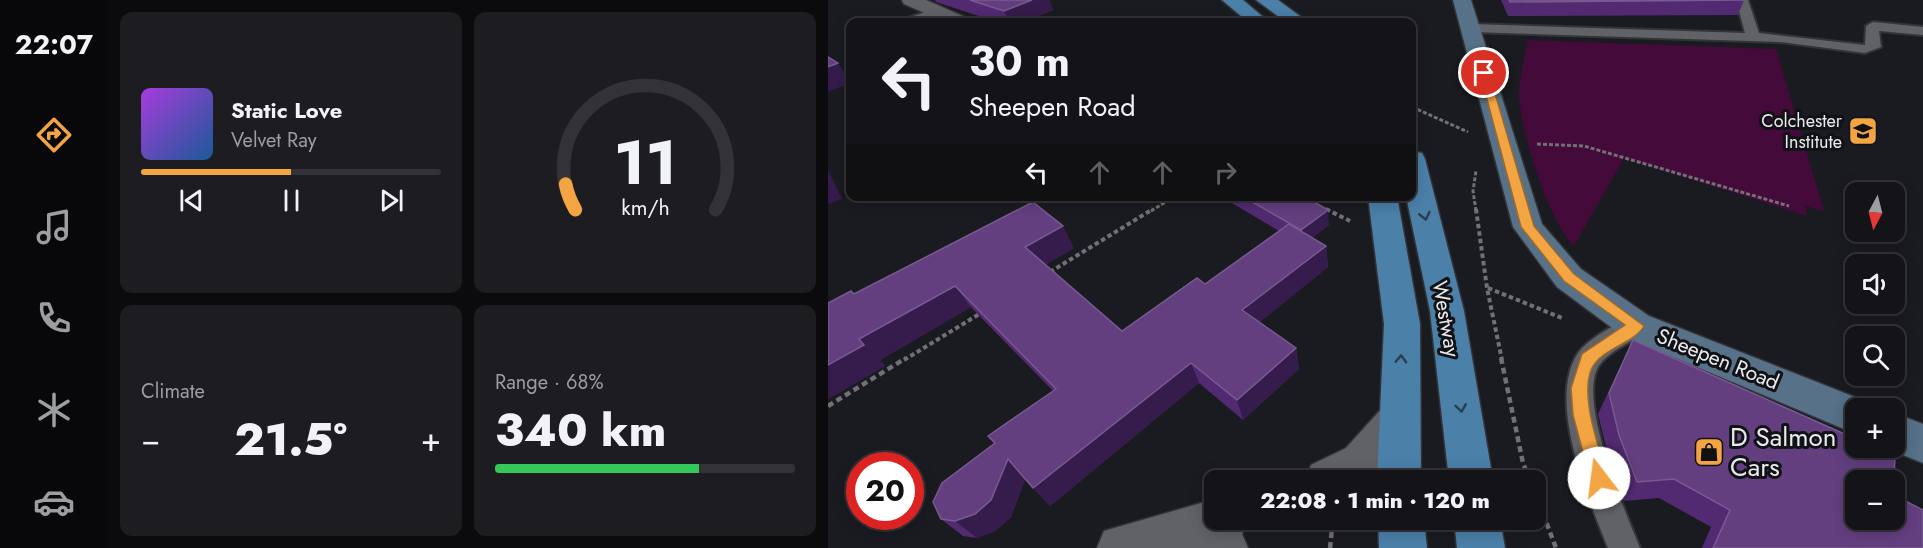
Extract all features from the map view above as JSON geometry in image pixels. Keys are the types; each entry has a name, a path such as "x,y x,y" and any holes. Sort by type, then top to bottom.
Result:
{"main road":[{"path":"1231,0 1255,18"},
{"path":"1265,0 1292,18"},
{"name":"Westway","path":"1416,176 1447,311 1470,470"},
{"name":"Westway","path":"1383,201 1402,324 1399,470"},
{"path":"1402,530 1403,548"},
{"path":"1479,530 1481,548"}],"street":[{"path":"911,0 951,18"},
{"name":"Sheepen Road","path":"1462,0 1528,227 1569,278 1636,326 1845,412"},
{"path":"1346,470 1361,462 1399,418"},
{"path":"1905,437 1923,444"},
{"path":"1121,548 1204,525"},
{"path":"1159,548 1224,548"}],"lane":[{"path":"1742,0 1753,36"},
{"path":"917,18 937,12"},
{"path":"1472,28 1753,36 1841,44 1865,49 1874,47 1871,38 1873,26 1923,31"},
{"path":"1624,548 1602,489 1581,415 1579,388 1588,359 1636,326"}],"path":[{"path":"1416,109 1474,134"},
{"path":"1504,144 1584,146 1789,206"},
{"path":"1473,191 1487,288 1526,470"},
{"path":"1042,277 1167,201"},
{"path":"1314,203 1350,220 1354,227"},
{"path":"828,406 992,307"},
{"path":"1546,522 1556,548"},
{"path":"1330,548 1332,530"}],"shaded area":[{"path":"1528,40 1776,49 1824,211 1805,206 1807,216 1624,158 1574,246 1564,234 1546,197 1537,175 1525,131 1519,95"}],"building":[{"path":"970,0 1032,0 1004,11"},
{"path":"1509,0 1744,0 1510,2"},
{"path":"828,57 838,63 828,67"},
{"path":"1251,201 1313,201 1328,210 1301,230"},
{"path":"1033,202 1063,226 1025,247 1122,331 1197,278 1205,284 1289,224 1326,246 1242,310 1296,348 1237,400 1191,363 1033,488 1008,459 991,500 975,514 955,521 941,519 933,502 942,483 995,443 988,436 1056,389 955,286 859,339 864,345 828,365 828,303 851,291 854,294"},
{"name":"D Salmon Cars","path":"1633,340 1845,434 1845,458 1895,458 1894,470 1845,470 1845,530 1905,530 1905,501 1923,510 1923,548 1713,548 1730,510 1674,479 1637,482 1619,435 1609,393"}],"place":[{"name":"Colchester Institute","path":"1863,131"},
{"name":"D Salmon Cars","path":"1709,452"}],"route":[{"path":"1484,73 1528,227 1569,278 1636,326 1588,359 1579,388 1581,415 1599,478"}]}
